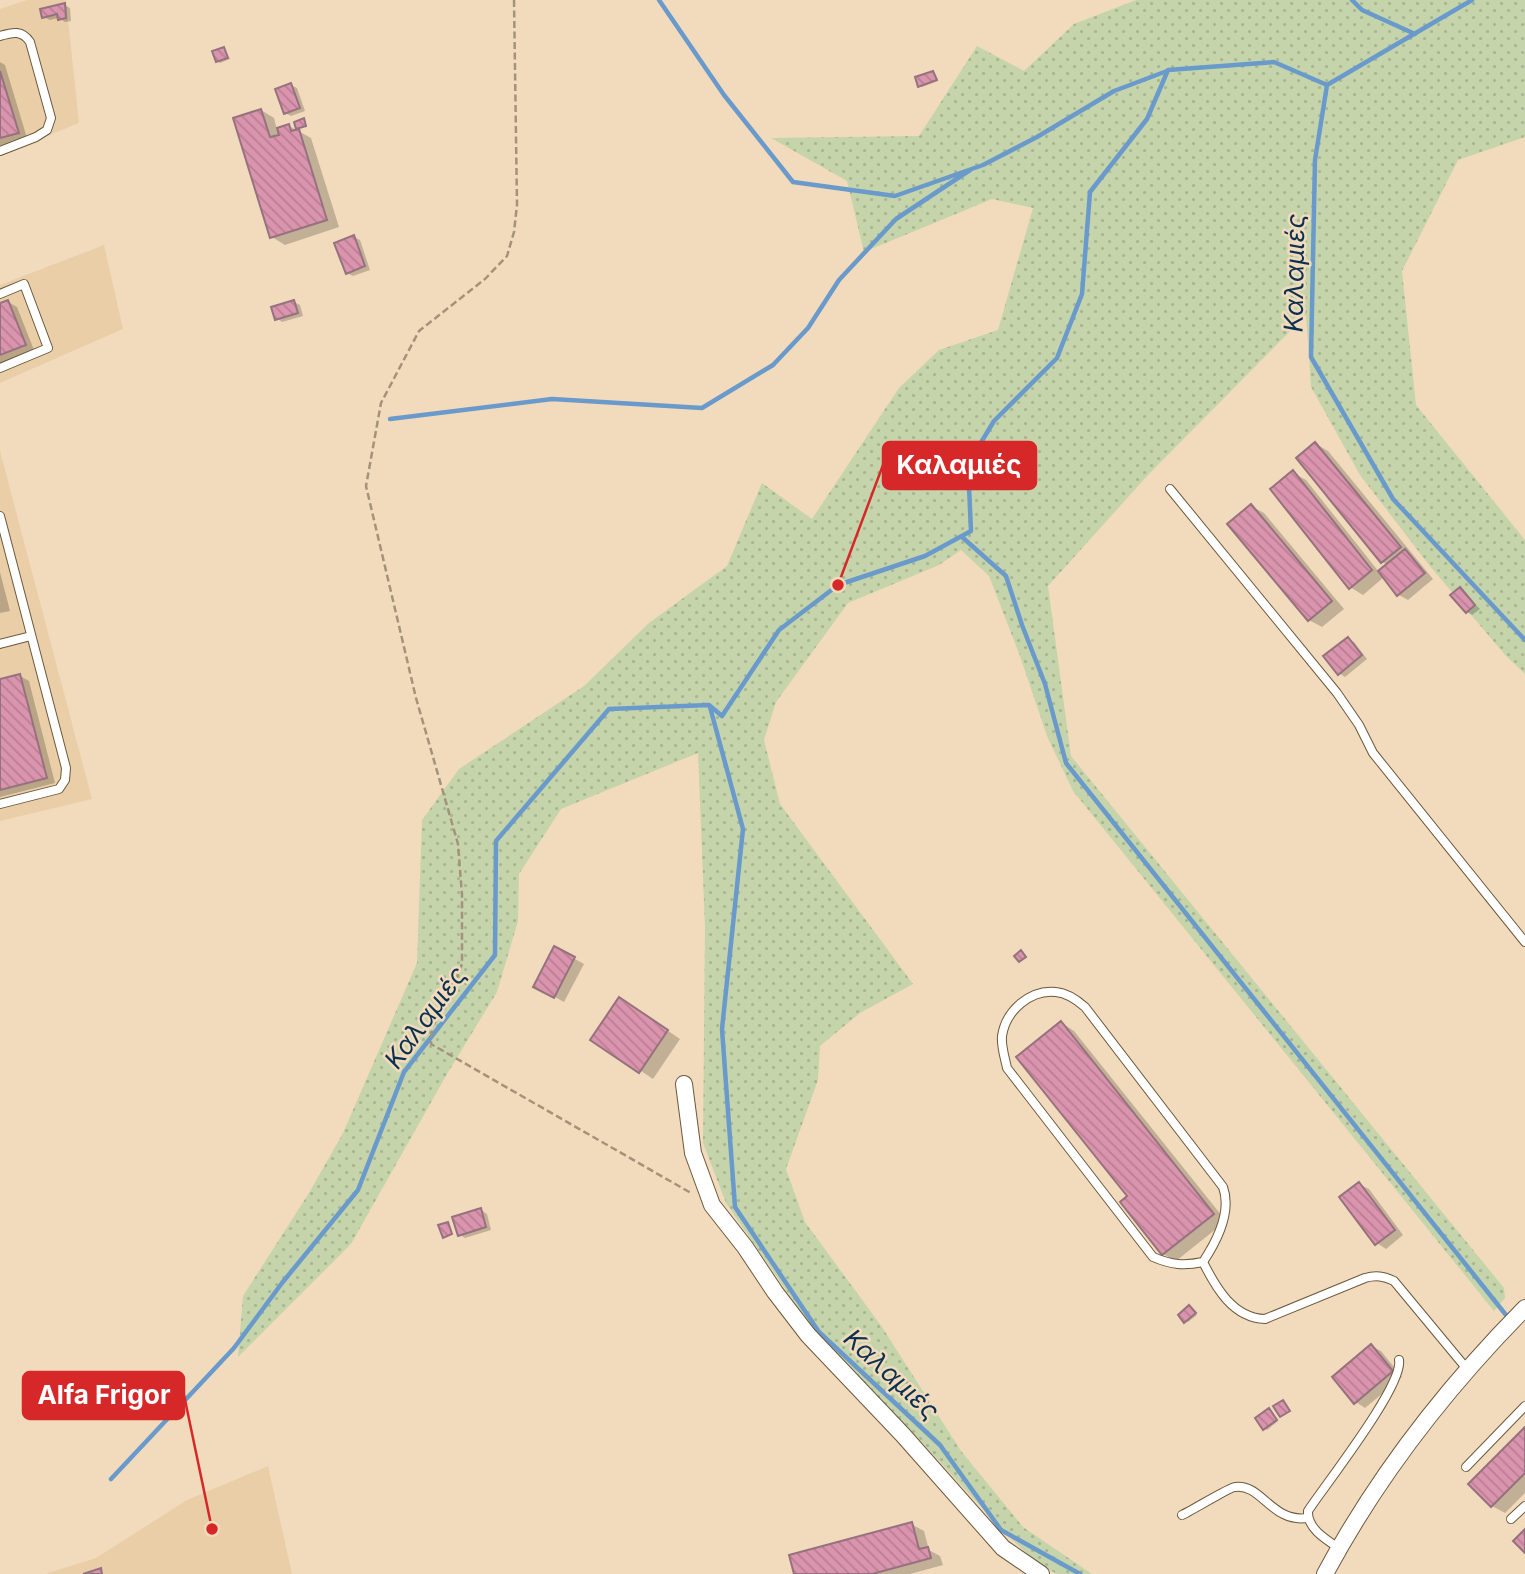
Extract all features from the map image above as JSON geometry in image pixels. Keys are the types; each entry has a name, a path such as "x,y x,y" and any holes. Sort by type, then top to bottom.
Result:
{"street":[{"path":"684,1084 693,1153 712,1205 808,1335 903,1435 1003,1548 1041,1574"},
{"path":"1325,1574 1396,1458 1467,1369 1525,1308"}],"lane":[{"path":"0,36 17,32 26,35 51,118 47,130 0,151"},
{"path":"0,293 24,284 48,348 0,368"},
{"path":"1170,489 1337,694 1359,725 1373,753 1525,942"},
{"path":"0,516 2,533 65,768 65,780 59,789 0,804"},
{"path":"0,644 31,636"},
{"path":"1059,992 1085,1007 1223,1187 1226,1202 1222,1223 1216,1244 1203,1262 1186,1266 1169,1264 1153,1256 1007,1068 1002,1035 1009,1017 1029,996 1059,992"},
{"path":"1203,1262 1218,1292 1235,1307 1258,1319 1265,1319 1375,1275 1385,1277 1394,1281 1467,1369"},
{"path":"1339,1548 1324,1539 1307,1518 1308,1511 1395,1381 1399,1360"},
{"path":"1466,1467 1525,1406"},
{"path":"1182,1515 1231,1487 1244,1486 1286,1517 1307,1518"},
{"path":"1511,1519 1525,1506"}],"path":[{"path":"514,0 517,205 507,256 485,279 419,331 381,403 366,486 416,698 457,844 462,895 462,964 446,1006 432,1027 431,1044 712,1205"}],"shaded area":[{"path":"27,0 66,0 79,123 0,155 0,9"},
{"path":"104,245 123,329 0,383 0,285"},
{"path":"0,451 92,799 0,821"},
{"path":"268,1466 292,1574 45,1574 96,1558 187,1500"}],"green space":[{"path":"1136,0 1525,0 1525,137 1458,160 1402,271 1416,405 1525,540 1525,674 1506,656 1429,565 1360,475 1311,387 1306,315 1148,475 1048,586 1071,756 1504,1288 1505,1298 1494,1311 1073,791 1047,736 989,576 961,550 939,565 848,603 776,702 764,740 780,804 913,984 860,1013 820,1046 818,1080 786,1169 805,1222 882,1327 961,1451 1023,1527 1092,1574 1057,1574 1039,1565 1003,1531 919,1439 819,1338 726,1203 703,1143 705,927 698,753 561,809 519,874 518,921 497,992 447,1074 351,1244 238,1357 243,1296 309,1193 343,1133 417,963 422,820 459,769 584,686 649,623 727,566 762,483 812,519 899,388 939,350 998,330 1033,208 992,199 864,252 847,181 771,138 919,136 977,46 1024,71 1074,24"}],"building":[{"path":"65,3 66,18 58,20 57,14 42,18 40,9"},
{"path":"224,47 228,58 216,62 212,51"},
{"path":"0,71 19,133 0,138"},
{"path":"933,71 937,80 918,87 915,77"},
{"path":"291,83 300,108 284,114 275,89"},
{"path":"261,109 270,137 279,135 277,128 289,124 291,131 299,129 327,220 270,238 233,118"},
{"path":"304,118 306,126 296,129 294,122"},
{"path":"354,235 365,266 346,274 334,243"},
{"path":"8,300 26,345 0,355 0,303"},
{"path":"294,300 298,313 275,320 271,307"},
{"path":"1315,442 1401,547 1381,563 1296,458"},
{"path":"1293,470 1372,570 1349,589 1270,489"},
{"path":"1251,504 1332,601 1308,621 1227,524"},
{"path":"1405,549 1425,573 1397,596 1378,571"},
{"path":"1460,587 1475,605 1466,613 1450,595"},
{"path":"1348,637 1362,655 1338,675 1323,656"},
{"path":"20,674 47,778 0,790 0,679"},
{"path":"554,946 575,957 554,998 533,987"},
{"path":"1021,950 1026,957 1019,962 1014,956"},
{"path":"619,997 668,1030 639,1073 590,1040"},
{"path":"1061,1021 1214,1214 1162,1255 1120,1202 1127,1196 1016,1057"},
{"path":"1359,1182 1395,1230 1375,1245 1339,1197"},
{"path":"481,1208 486,1227 458,1236 452,1217"},
{"path":"448,1222 452,1234 443,1238 438,1225"},
{"path":"1189,1305 1196,1313 1184,1323 1178,1315"},
{"path":"1371,1344 1393,1371 1354,1404 1332,1377"},
{"path":"1283,1400 1290,1411 1280,1417 1273,1406"},
{"path":"1269,1408 1277,1420 1263,1430 1255,1418"},
{"path":"1525,1427 1525,1473 1491,1507 1468,1484"},
{"path":"912,1522 919,1549 928,1547 931,1558 872,1574 794,1574 789,1555"},
{"path":"1525,1529 1525,1553 1513,1541"},
{"path":"101,1568 102,1574 83,1574"}],"waterway":[{"path":"659,0 724,95 793,182 895,196 983,165 1037,137 1114,91 1167,71"},
{"path":"1352,0 1362,10 1415,34"},
{"name":"Καλαμιές","path":"1327,85 1472,0"},
{"name":"Καλαμιές","path":"111,1479 234,1348 282,1283 358,1190 404,1072 495,955 496,841 609,709 709,705 722,716 779,630 838,585 925,556 971,531 968,464 994,421 1057,358 1082,294 1090,192 1147,119 1168,70 1274,62 1327,85 1315,160 1311,357 1393,499 1525,640"},
{"path":"390,419 552,399 702,408 773,365 808,328 839,280 896,219 970,170"},
{"path":"962,537 1006,576 1045,684 1066,763 1506,1315"},
{"name":"Καλαμιές","path":"710,707 743,829 722,1029 735,1207 819,1332 940,1445 1001,1530 1080,1574"}],"place":[{"name":"Καλαμιές","path":"838,585"},
{"name":"Alfa Frigor","path":"212,1529"}]}
